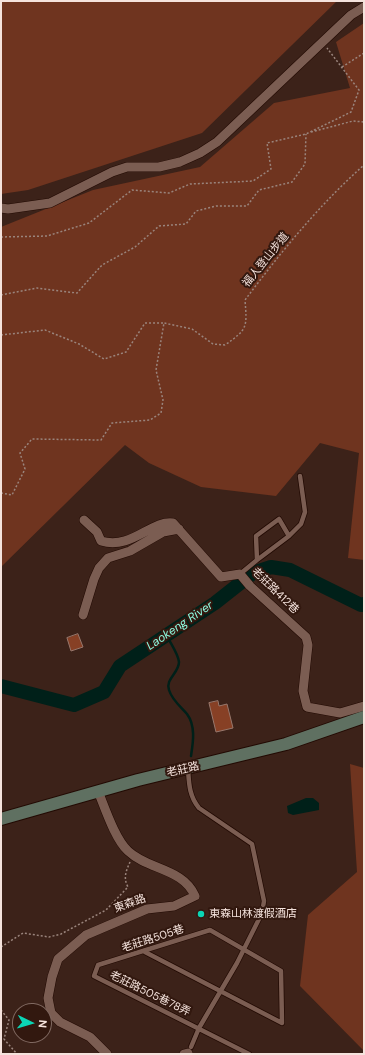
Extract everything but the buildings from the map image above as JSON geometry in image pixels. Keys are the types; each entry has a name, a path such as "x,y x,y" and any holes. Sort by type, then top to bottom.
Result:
{"street":[{"path":"1,208 8,209 50,203 112,172 127,167 159,166 180,162 200,153 217,142 322,40 351,15 364,7"},
{"path":"84,520 97,532 101,541 106,542 133,539 168,522 173,523 179,528"},
{"path":"83,615 94,579 99,568 108,558 130,551 163,532 179,528"},
{"name":"老莊路412巷","path":"179,528 221,576 240,574 250,586 306,637 308,645 303,691 308,707 340,713 364,706"},
{"name":"老莊路","path":"1,819 98,791 286,744 364,717"},
{"name":"東森路","path":"98,791 118,837 127,851 144,862 162,868 191,886 195,896 174,906 147,909 86,935 58,959 52,977 48,998 51,1013 60,1022 90,1037 106,1054"}],"lane":[{"path":"240,574 289,536 301,524 305,512 300,476"},
{"path":"257,560 256,536 260,531 279,519 289,536"},
{"path":"188,769 189,787 193,801 199,808 252,844 264,901 262,913 199,1028 188,1052"},
{"name":"老莊路505巷","path":"94,976 98,965 145,952 210,930 281,971 282,1023 220,992"},
{"path":"145,952 220,992"},
{"name":"老莊路505巷78弄","path":"94,976 249,1054"}],"path":[{"path":"306,134 351,112 359,90 322,40"},
{"path":"342,67 364,53"},
{"path":"1,237 47,236 89,223 132,190 169,193 190,184 253,181 271,169 267,143 353,121 364,122"},
{"path":"1,295 37,288 77,293 102,265 135,247 159,226 186,224 196,211 216,206 247,206 259,190 292,182 305,164 306,134"},
{"name":"福人登山步道","path":"164,324 192,329 213,344 225,345 242,334 246,322 245,300 267,270 337,189 364,165"},
{"path":"1,335 45,330 79,344 104,359 126,352 145,323 164,324 156,370 163,400 161,413 150,420 112,423 100,440 32,439 20,453 25,469 12,495 1,493"},
{"path":"1,947 23,933 49,936 61,934 106,910 128,887 125,880 126,870 134,856"},
{"path":"1,1010 9,1020 4,1039 17,1054"}],"shaded area":[{"path":"1,1 337,1 202,133 28,190 1,194"},
{"path":"364,23 364,560 348,558 359,453 320,443 276,496 201,487 149,463 125,445 1,567 1,227 93,190 200,167 274,103 350,88 336,42"},
{"path":"350,764 364,768 364,1051 300,986 308,915 357,872"}],"water":[{"path":"306,798 313,798 319,803 319,810 293,815 288,813 287,806"}],"waterway":[{"name":"Laokeng River","path":"1,686 74,705 104,692 120,666 215,603 253,573 271,567 290,570 361,605 364,604"},
{"path":"166,634 176,652 179,662 168,686 170,694 187,714 192,724 193,735 191,756"}],"place":[{"name":"東森山林渡假酒店","path":"201,914"}]}
